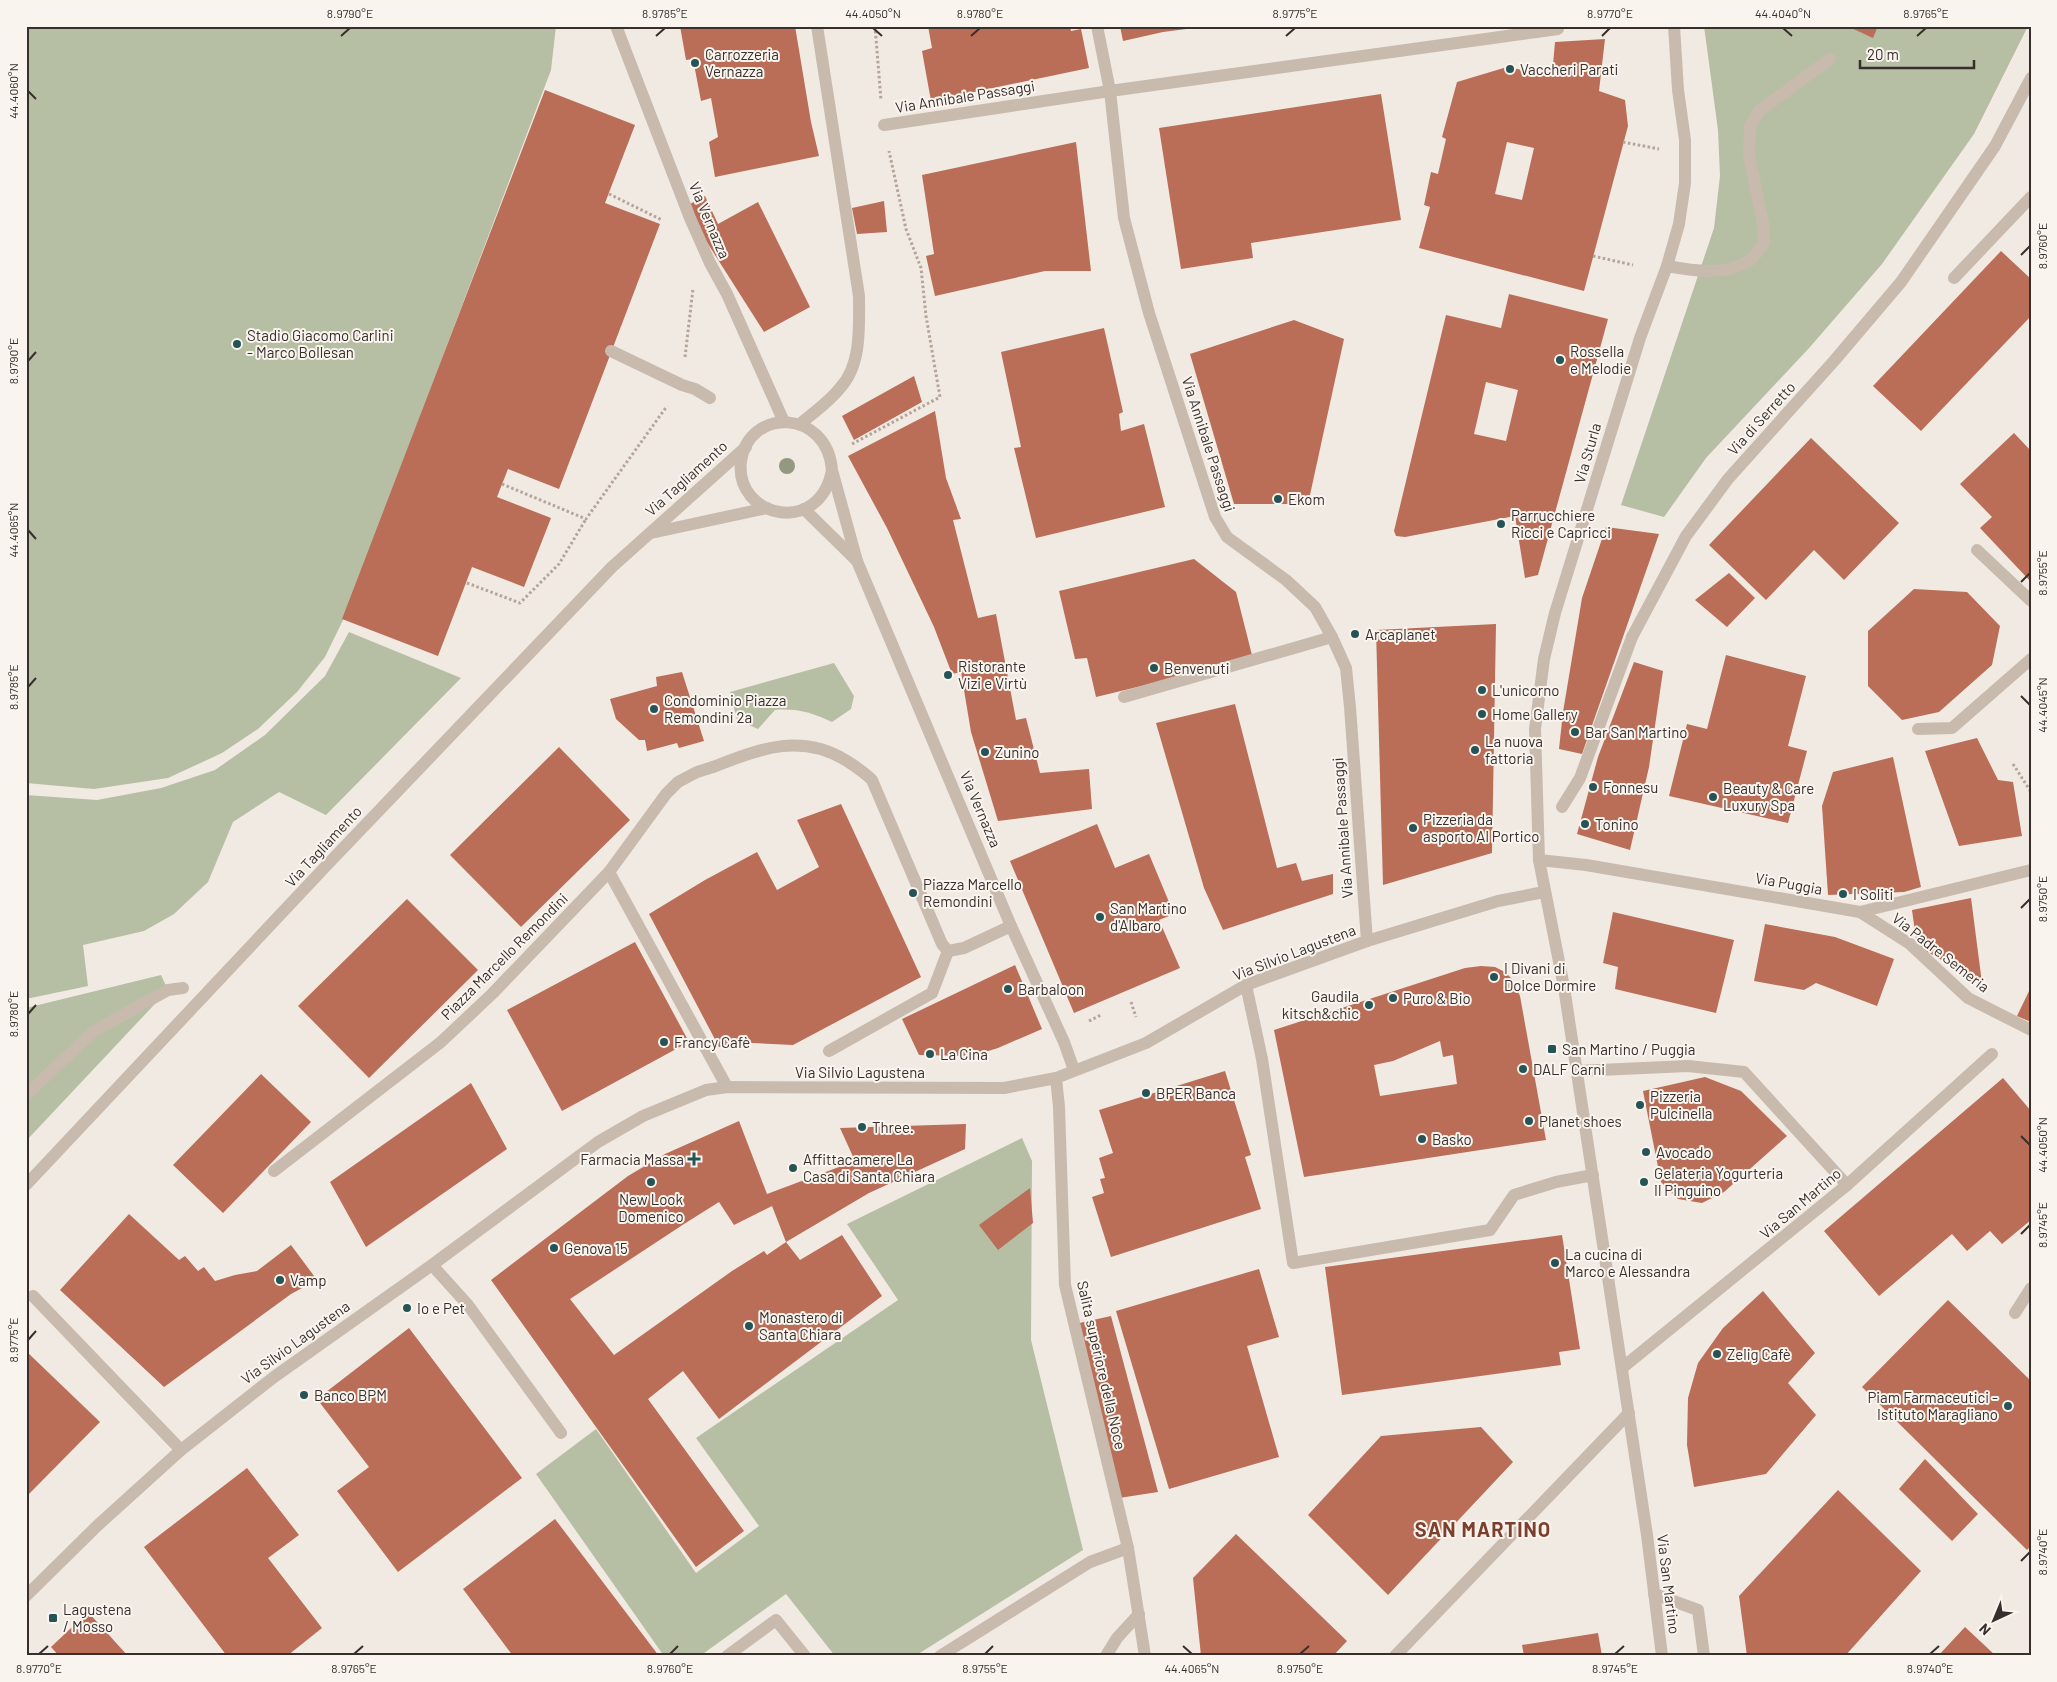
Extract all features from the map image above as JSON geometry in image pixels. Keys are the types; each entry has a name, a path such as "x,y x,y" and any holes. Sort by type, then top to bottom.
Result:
{"street":[{"name":"Via Vernazza","path":"616,26 690,218 727,294 784,422"},
{"path":"800,424 841,388 854,364 858,336 859,296 817,26"},
{"name":"Via Annibale Passaggi","path":"1097,26 1110,91 1124,218 1149,313 1215,517 1227,538 1286,580 1315,607 1332,636 1346,668 1367,941"},
{"name":"Via Sturla","path":"1544,892 1538,860 1535,738 1537,702 1544,659 1555,613 1640,338 1667,266 1679,224 1685,184 1685,140 1678,90 1674,26"},
{"name":"Via Annibale Passaggi","path":"884,125 1110,91 1558,29"},
{"path":"1667,266 1690,270 1728,270 1750,260 1764,242 1763,223 1749,155 1750,127 1759,111 1830,59"},
{"name":"Via di Serretto","path":"1562,807 1580,778 1632,637 1686,536 1728,479 1834,361 1901,282 1995,146 2031,78"},
{"path":"1954,278 2031,197"},
{"path":"611,351 682,385 695,389 710,398"},
{"name":"Via Vernazza","path":"832,470 824,494 815,503 792,513 779,512 756,502 748,492 742,477 741,461 746,447 755,434 768,425 784,422 800,424 814,431 824,442 831,456 832,470 857,561 1011,926 1064,1042 1074,1070"},
{"name":"Via Tagliamento","path":"26,1185 612,567 746,447"},
{"name":"Via Tagliamento","path":"648,534 767,508"},
{"name":"Via Vernazza","path":"804,509 857,561"},
{"path":"1977,550 2031,601"},
{"path":"1124,697 1332,636"},
{"path":"1918,729 1952,728 2031,659"},
{"name":"Piazza Marcello Remondini","path":"274,1171 441,1042 493,993 609,872 666,794 678,782 697,772 752,752 773,746 794,744 815,747 838,755 864,772 872,780 942,944 948,952"},
{"name":"Via Puggia","path":"1538,860 1586,865 1860,912 2031,870"},
{"path":"609,872 727,1087"},
{"name":"Via Silvio Lagustena","path":"26,1596 97,1526 181,1450 274,1377 432,1265 598,1142 643,1116 706,1090 727,1087 1004,1088 1056,1078 1146,1043 1246,985 1367,941 1498,902 1544,892"},
{"name":"Via San Martino","path":"1544,892 1564,987 1577,1071 1629,1413 1662,1656"},
{"name":"Via Padre Semeria","path":"1860,912 1910,944 1968,998 2031,1030"},
{"path":"829,1051 932,993 948,952 964,948 1011,926"},
{"path":"1246,985 1262,1059 1293,1263 1490,1230 1514,1194 1592,1174"},
{"path":"26,1095 94,1031 168,990 182,988"},
{"name":"Via San Martino","path":"1622,1368 1847,1185 1992,1054"},
{"path":"1577,1071 1688,1066 1744,1072 1847,1185"},
{"name":"Salita superiore della Noce","path":"1056,1078 1059,1107 1065,1285 1128,1548 1146,1656"},
{"path":"432,1265 468,1305 561,1433"},
{"path":"2015,1313 2031,1288"},
{"path":"33,1296 181,1450"},
{"path":"1395,1656 1629,1413"},
{"path":"940,1656 1090,1562 1128,1548"},
{"path":"1654,1594 1698,1610 1704,1656"},
{"path":"1106,1656 1117,1638 1140,1614"},
{"path":"727,1656 776,1620 805,1656"}],"path":[{"path":"831,456 940,397 926,316 921,268 906,229 884,125 875,26"},
{"path":"1623,142 1663,150"},
{"path":"1593,256 1634,265"},
{"path":"467,583 520,603 559,564 586,519"},
{"path":"2013,764 2031,792"},
{"path":"1131,1002 1136,1017"},
{"path":"1090,1021 1101,1015"}],"green space":[{"name":"Stadio Giacomo Carlini - Marco Bollesan","path":"26,26 556,26 551,70 344,618 325,657 297,692 258,729 222,753 168,778 94,789 26,783"},
{"path":"1704,26 2028,26 1974,134 1882,264 1810,347 1706,458 1664,517 1621,505 1714,228 1720,176 1718,130"},
{"path":"349,632 461,678 326,815 279,792 233,822 208,882 174,914 144,931 83,945 88,986 26,999 26,795 97,800 161,788 215,770 265,735 325,676"},
{"path":"834,663 854,696 851,709 832,722 805,712 791,710 775,710 758,729 737,720 730,692"},
{"path":"161,975 168,990 26,1141 26,1008"},
{"path":"1022,1138 1032,1161 1031,1340 1083,1550 915,1656 835,1656 786,1594 700,1656 664,1656 536,1474 596,1429 696,1573 759,1526 696,1438 898,1300 847,1224"}],"building":[{"path":"680,26 795,26 811,122 819,156 715,177 709,142 718,137 711,98 701,101 693,59 686,60"},
{"path":"928,26 1070,26 1071,31 1081,29 1089,68 931,101 922,51 932,48"},
{"path":"1120,26 1202,27 1163,32 1123,41"},
{"path":"1847,26 1878,26 1873,38"},
{"path":"1605,39 1599,91 1625,100 1628,126 1584,291 1419,248 1430,207 1424,205 1431,172 1438,174 1446,139 1442,137 1457,82 1507,67 1552,76 1555,42","holes":["1507,142 1534,148 1522,200 1495,194"]},
{"path":"545,90 635,125 605,203 660,224 559,489 508,469 497,497 551,518 524,587 472,567 438,656 342,619"},
{"path":"1381,94 1401,220 1251,243 1253,258 1181,269 1159,128"},
{"path":"1076,142 1091,271 1045,271 935,296 926,256 934,254 922,175"},
{"path":"705,196 718,224 758,202 810,307 764,332 701,233 690,204"},
{"path":"884,201 887,232 857,234 852,208"},
{"path":"2001,251 2031,279 2031,316 1921,431 1873,386"},
{"path":"1509,294 1608,319 1538,575 1525,578 1515,516 1405,537 1396,536 1394,531 1446,315 1501,328","holes":["1486,382 1518,390 1506,441 1474,434"]},
{"path":"1294,320 1344,339 1308,504 1234,504 1190,354"},
{"path":"1104,328 1123,412 1119,414 1121,431 1144,424 1165,507 1036,538 1014,448 1021,447 1001,352"},
{"path":"914,376 922,402 854,440 842,416"},
{"path":"935,411 946,478 961,519 953,520 978,618 996,614 1016,720 1026,718 1040,773 1089,769 1092,809 998,821 971,732 961,672 952,674 934,627 887,528 848,456"},
{"path":"2014,433 2031,451 2031,582 1980,528 1992,517 1960,484"},
{"path":"1811,438 1899,523 1844,580 1814,550 1766,600 1709,545"},
{"path":"1606,527 1659,534 1582,754 1559,749 1563,712 1582,598"},
{"path":"1194,559 1236,592 1253,659 1096,697 1087,658 1075,659 1059,591"},
{"path":"1729,573 1755,598 1727,627 1695,600"},
{"path":"1914,589 1967,592 2000,626 1992,665 1939,712 1902,720 1868,686 1868,631"},
{"path":"1496,624 1492,853 1383,885 1376,630"},
{"path":"1726,655 1806,676 1788,746 1807,751 1788,823 1669,796 1687,724 1707,729"},
{"path":"1634,662 1663,671 1649,767 1630,850 1577,834 1598,757"},
{"name":"Condominio Piazza Remondini 2a","path":"682,672 704,741 679,748 677,743 647,751 645,740 639,740 616,719 610,699 657,686 656,677"},
{"path":"1235,704 1277,868 1296,863 1302,881 1333,874 1333,894 1223,930 1204,888 1156,723"},
{"path":"1977,738 1998,780 2013,782 2022,836 1959,846 1925,751"},
{"path":"559,747 630,820 521,927 450,855"},
{"path":"1893,757 1921,887 1904,892 1828,895 1822,806 1833,772"},
{"path":"841,804 921,977 793,1045 751,1043 719,1047 649,914 705,880 757,852 777,890 819,867 797,820"},
{"name":"San Martino d'Albaro","path":"1097,824 1115,868 1149,854 1174,914 1159,920 1180,968 1074,1013 1010,861"},
{"path":"1971,898 1982,983 1917,946 1912,910"},
{"path":"407,899 478,970 369,1078 298,1006"},
{"path":"1613,912 1734,940 1716,1013 1615,989 1618,967 1603,963"},
{"path":"1765,924 1835,937 1894,959 1877,1006 1816,983 1804,990 1754,981"},
{"path":"635,942 689,1042 562,1111 507,1010"},
{"path":"1015,965 1042,1029 998,1048 972,1056 919,1055 902,1019"},
{"path":"1495,967 1505,972 1513,980 1520,996 1546,1140 1304,1177 1274,1030 1465,968","holes":["1440,1041 1443,1057 1453,1055 1457,1084 1380,1096 1374,1065 1393,1061"]},
{"path":"2031,987 2031,1022 2017,1016"},
{"path":"1225,1071 1251,1155 1245,1157 1261,1209 1111,1257 1092,1197 1104,1193 1100,1179 1105,1178 1099,1158 1113,1153 1099,1110"},
{"path":"261,1074 311,1122 223,1213 173,1165"},
{"path":"1705,1077 1741,1091 1787,1136 1724,1192 1702,1203 1678,1199 1661,1182 1643,1091"},
{"path":"2003,1078 2031,1111 2031,1220 2002,1244 1990,1231 1967,1251 1952,1234 1879,1296 1824,1231"},
{"path":"471,1083 507,1149 366,1247 330,1182"},
{"path":"739,1121 767,1194 855,1161 840,1128 966,1124 965,1149 869,1193 786,1242 800,1260 842,1235 882,1296 719,1419 683,1371 648,1399 744,1531 696,1567 491,1280 628,1176 665,1154","holes":["719,1202 734,1225 772,1206 786,1242 767,1255 764,1251 732,1271 614,1355 570,1299"]},
{"path":"1030,1188 1033,1223 998,1250 979,1225"},
{"path":"129,1214 179,1260 185,1256 198,1271 204,1267 215,1281 257,1271 291,1245 317,1280 291,1294 164,1387 60,1290"},
{"path":"1562,1235 1580,1349 1559,1352 1561,1365 1342,1395 1325,1267"},
{"path":"1259,1269 1279,1337 1247,1346 1279,1457 1169,1489 1116,1311"},
{"path":"1763,1291 1815,1353 1788,1383 1816,1415 1766,1474 1694,1487 1687,1445 1688,1398 1698,1363 1723,1328"},
{"path":"1948,1300 2031,1381 2031,1546 2027,1550 1862,1387"},
{"path":"1111,1316 1158,1492 1119,1498 1075,1324"},
{"path":"409,1328 522,1478 398,1572 337,1491 369,1467 317,1399"},
{"path":"26,1351 100,1422 26,1497"},
{"path":"1481,1427 1513,1462 1388,1595 1308,1515 1381,1436"},
{"path":"1925,1459 1978,1514 1952,1541 1899,1489"},
{"path":"247,1468 299,1535 268,1558 322,1628 287,1656 227,1656 144,1547"},
{"path":"1838,1490 1921,1571 1845,1656 1747,1656 1739,1596"},
{"path":"555,1519 659,1656 513,1656 463,1589"},
{"path":"1236,1534 1347,1641 1333,1656 1201,1656 1193,1578"},
{"path":"88,1612 128,1656 59,1656 51,1647"},
{"path":"1965,1627 1996,1656 1938,1656"},
{"path":"1598,1633 1602,1656 1524,1656 1522,1645"}],"place":[{"name":"Carrozzeria Vernazza","path":"695,63"},
{"name":"Vaccheri Parati","path":"1510,69"},
{"name":"Stadio Giacomo Carlini - Marco Bollesan","path":"237,344"},
{"name":"Rossella e Melodie","path":"1560,360"},
{"name":"Ekom","path":"1278,499"},
{"name":"Parrucchiere Ricci e Capricci","path":"1501,524"},
{"name":"Arcaplanet","path":"1355,634"},
{"name":"Benvenuti","path":"1154,668"},
{"name":"Ristorante Vizi e Virtù","path":"948,675"},
{"name":"L'unicorno","path":"1482,690"},
{"name":"Condominio Piazza Remondini 2a","path":"654,709"},
{"name":"Home Gallery","path":"1482,714"},
{"name":"Bar San Martino","path":"1575,732"},
{"name":"La nuova fattoria","path":"1475,750"},
{"name":"Zunino","path":"985,752"},
{"name":"Fonnesu","path":"1593,787"},
{"name":"Beauty & Care Luxury Spa","path":"1713,797"},
{"name":"Tonino","path":"1585,824"},
{"name":"Pizzeria da asporto Al Portico","path":"1413,828"},
{"name":"Piazza Marcello Remondini","path":"913,893"},
{"name":"I Soliti","path":"1843,894"},
{"name":"San Martino d'Albaro","path":"1100,917"},
{"name":"I Divani di Dolce Dormire","path":"1494,977"},
{"name":"Barbaloon","path":"1008,989"},
{"name":"Puro & Bio","path":"1393,998"},
{"name":"Gaudila kitsch&chic","path":"1369,1005"},
{"name":"Francy Cafè","path":"664,1042"},
{"name":"San Martino / Puggia","path":"1552,1049"},
{"name":"La Cina","path":"930,1054"},
{"name":"DALF Carni","path":"1523,1069"},
{"name":"BPER Banca","path":"1146,1093"},
{"name":"Pizzeria Pulcinella","path":"1640,1105"},
{"name":"Planet shoes","path":"1529,1121"},
{"name":"Three.","path":"862,1127"},
{"name":"Basko","path":"1422,1139"},
{"name":"Avocado","path":"1646,1152"},
{"name":"Farmacia Massa","path":"694,1159"},
{"name":"Affittacamere La Casa di Santa Chiara","path":"793,1168"},
{"name":"New Look Domenico","path":"651,1182"},
{"name":"Gelateria Yogurteria Il Pinguino","path":"1644,1182"},
{"name":"Genova 15","path":"554,1248"},
{"name":"La cucina di Marco e Alessandra","path":"1555,1263"},
{"name":"Vamp","path":"280,1280"},
{"name":"Io e Pet","path":"407,1308"},
{"name":"Monastero di Santa Chiara","path":"749,1326"},
{"name":"Zelig Cafè","path":"1717,1354"},
{"name":"Banco BPM","path":"304,1395"},
{"name":"Piam Farmaceutici - Istituto Maragliano","path":"2008,1406"},
{"name":"Lagustena / Mosso","path":"53,1618"}],"district":[{"name":"SAN MARTINO","path":"1483,1529"}]}
